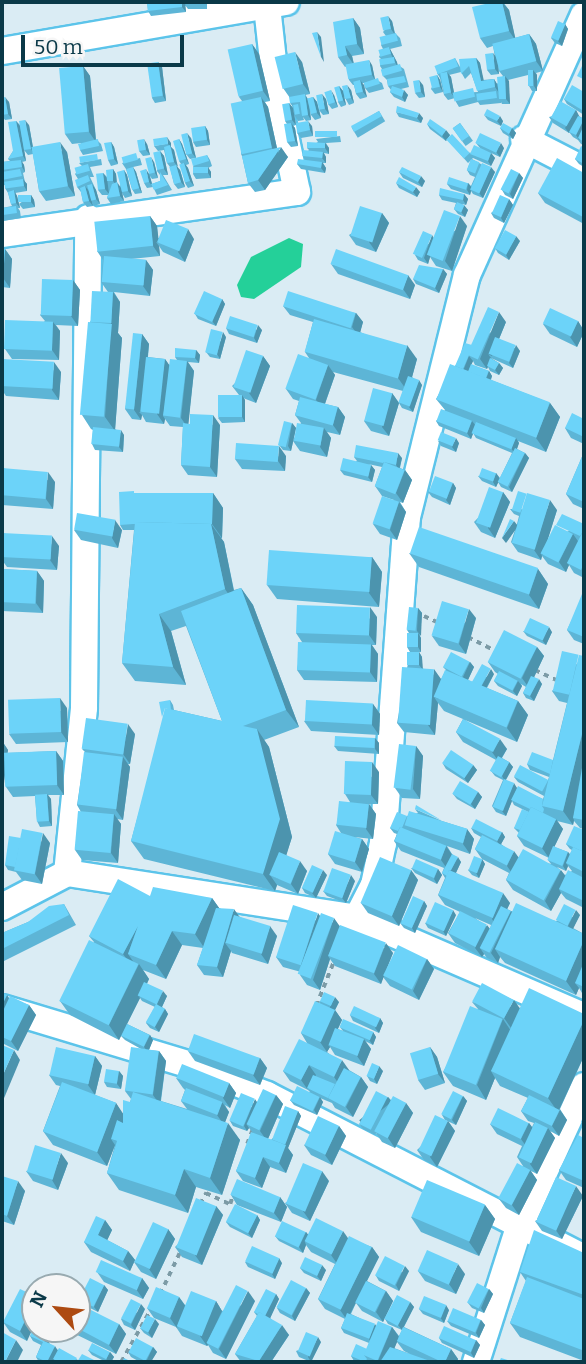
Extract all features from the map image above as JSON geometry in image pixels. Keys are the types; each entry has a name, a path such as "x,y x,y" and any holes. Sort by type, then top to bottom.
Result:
{"street":[{"path":"2,51 277,4 277,97 297,192 88,218 2,234"},
{"path":"357,918 374,885 383,843 407,517 467,275 524,139 584,15"},
{"path":"544,96 584,90"},
{"path":"524,139 584,170"},
{"path":"67,873 84,708 88,218"},
{"path":"2,907 67,873 357,918 584,1016"},
{"path":"2,1008 191,1065 267,1095 519,1227 584,1258"},
{"path":"476,1362 519,1227 584,1086"}],"path":[{"path":"400,604 451,629"},
{"path":"463,635 501,653"},
{"path":"526,665 562,683"},
{"path":"310,1021 335,957"},
{"path":"245,1150 267,1095"},
{"path":"198,1208 206,1193 230,1204 234,1190"},
{"path":"121,1362 184,1242"}],"shaded area":[{"path":"289,238 303,244 301,267 254,299 241,297 237,285 251,257"}],"building":[{"path":"147,2 182,2 182,7 148,11"},
{"path":"203,2 203,4 184,4"},
{"path":"502,2 509,31 480,38 472,7"},
{"path":"388,16 391,29 383,30 380,18"},
{"path":"353,18 357,44 345,46 347,55 338,57 333,22"},
{"path":"558,21 565,24 558,41 551,38"},
{"path":"317,32 321,57 312,33"},
{"path":"396,33 398,41 381,45 380,37"},
{"path":"529,34 536,61 500,71 492,44"},
{"path":"252,44 263,91 238,96 228,50"},
{"path":"389,47 391,54 380,57 378,50"},
{"path":"295,52 303,84 283,89 275,57"},
{"path":"493,53 495,69 487,70 485,54"},
{"path":"394,57 395,63 380,65 379,59"},
{"path":"455,58 458,66 438,74 434,66"},
{"path":"476,58 481,81 494,79 495,87 477,91 469,66 461,74 459,59"},
{"path":"369,60 372,75 348,79 345,65"},
{"path":"158,62 163,96 152,97 147,64"},
{"path":"584,62 584,76 583,79 577,76"},
{"path":"400,64 402,71 383,76 381,70"},
{"path":"83,66 89,132 65,134 59,68"},
{"path":"528,70 533,70 533,86 528,86"},
{"path":"447,72 451,93 444,94 440,73"},
{"path":"437,75 440,87 432,89 429,77"},
{"path":"404,76 406,82 388,86 387,79"},
{"path":"505,76 506,99 499,99 497,77"},
{"path":"378,78 380,84 366,88 364,83"},
{"path":"360,80 363,92 356,93 353,82"},
{"path":"419,80 421,92 415,93 413,81"},
{"path":"347,85 351,98 345,99 342,86"},
{"path":"572,85 584,92 582,110 564,99"},
{"path":"339,86 343,100 338,102 334,87"},
{"path":"392,86 404,90 402,97 390,92"},
{"path":"473,88 475,97 455,101 453,93"},
{"path":"331,90 335,102 328,105 324,92"},
{"path":"496,91 497,98 477,101 476,94"},
{"path":"305,94 308,115 302,116 300,102 290,103 289,97"},
{"path":"322,94 325,109 319,110 316,95"},
{"path":"5,97 8,114 2,115 2,98"},
{"path":"261,97 272,148 241,154 231,103"},
{"path":"313,97 317,113 311,114 307,98"},
{"path":"560,101 576,110 567,126 551,118"},
{"path":"289,103 292,120 285,121 282,104"},
{"path":"298,104 300,114 295,115 293,105"},
{"path":"397,106 419,113 417,118 396,112"},
{"path":"487,109 500,116 497,121 484,115"},
{"path":"379,111 382,116 354,132 351,126"},
{"path":"578,116 584,119 576,135 569,132"},
{"path":"430,119 446,130 442,136 427,124"},
{"path":"25,120 31,149 24,150 19,121"},
{"path":"16,121 23,156 8,159 13,151 8,122"},
{"path":"308,121 310,130 297,133 296,123"},
{"path":"291,123 295,141 287,142 284,124"},
{"path":"460,123 469,136 462,141 453,128"},
{"path":"503,123 512,128 509,134 500,128"},
{"path":"584,125 584,142 578,138"},
{"path":"205,126 207,140 193,142 191,128"},
{"path":"315,131 337,131 337,137 315,137"},
{"path":"187,133 192,153 186,155 181,134"},
{"path":"480,133 501,143 496,153 475,143"},
{"path":"452,134 470,153 464,158 446,139"},
{"path":"167,137 168,144 154,146 153,139"},
{"path":"98,139 99,146 80,150 78,144"},
{"path":"144,139 146,150 139,151 137,140"},
{"path":"179,139 186,159 179,161 173,141"},
{"path":"60,142 68,186 39,191 31,147"},
{"path":"111,142 114,159 108,160 104,143"},
{"path":"307,142 325,143 325,148 307,148"},
{"path":"170,145 174,162 167,163 164,147"},
{"path":"474,145 491,153 488,161 470,154"},
{"path":"581,146 584,148 584,164 575,159"},
{"path":"281,147 258,180 248,183 242,156"},
{"path":"303,150 323,152 322,158 302,156"},
{"path":"160,151 164,169 157,170 153,153"},
{"path":"136,153 138,160 124,164 122,157"},
{"path":"97,154 98,160 80,163 79,157"},
{"path":"207,155 209,161 193,166 191,159"},
{"path":"151,157 155,173 149,174 145,158"},
{"path":"557,158 584,173 583,217 538,193"},
{"path":"298,159 322,162 321,168 297,164"},
{"path":"471,159 479,162 475,173 467,170"},
{"path":"21,160 22,167 2,170 2,162"},
{"path":"184,163 190,181 185,183 179,165"},
{"path":"482,163 491,167 479,194 470,189"},
{"path":"88,164 90,171 76,175 75,168"},
{"path":"176,165 181,182 174,184 169,167"},
{"path":"133,167 139,188 132,190 126,169"},
{"path":"193,167 208,167 208,173 193,173"},
{"path":"402,167 421,176 418,182 399,172"},
{"path":"20,169 22,176 2,180 2,172"},
{"path":"113,169 113,181 107,181 106,170"},
{"path":"146,169 149,182 144,183 140,171"},
{"path":"511,169 519,173 509,194 501,189"},
{"path":"124,170 128,191 122,192 117,172"},
{"path":"160,172 168,185 154,190 151,184 160,181"},
{"path":"103,173 105,189 98,190 96,174"},
{"path":"88,175 90,181 77,187 75,180"},
{"path":"399,177 416,187 413,192 396,183"},
{"path":"449,177 468,183 466,190 447,184"},
{"path":"23,179 24,186 5,189 4,182"},
{"path":"117,182 120,196 107,198 112,184"},
{"path":"92,184 96,199 91,201 87,185"},
{"path":"85,186 89,201 83,202 80,188"},
{"path":"440,188 464,194 463,200 439,195"},
{"path":"14,190 16,203 11,204 8,192"},
{"path":"18,195 31,195 31,202 18,202"},
{"path":"500,195 509,199 501,217 492,213"},
{"path":"457,202 464,205 461,212 454,209"},
{"path":"16,206 17,213 3,215 2,208"},
{"path":"360,206 382,213 372,243 350,235"},
{"path":"444,210 460,216 443,261 427,255"},
{"path":"150,216 153,246 97,252 94,222"},
{"path":"166,220 188,229 179,251 157,242"},
{"path":"505,230 516,236 506,255 495,248"},
{"path":"423,231 432,235 422,258 413,254"},
{"path":"2,249 5,249 3,278 2,278"},
{"path":"336,249 408,275 403,290 331,264"},
{"path":"104,256 146,260 144,286 102,282"},
{"path":"419,265 443,269 435,288 413,279"},
{"path":"42,279 73,280 72,316 41,315"},
{"path":"92,291 113,292 111,323 90,322"},
{"path":"204,291 222,299 212,322 194,314"},
{"path":"288,291 356,313 351,328 283,306"},
{"path":"488,307 499,312 478,359 467,355"},
{"path":"550,308 578,321 571,337 543,323"},
{"path":"230,316 258,325 254,337 226,328"},
{"path":"314,319 407,346 398,378 305,352"},
{"path":"5,320 53,322 52,351 4,349"},
{"path":"88,322 112,324 104,417 80,415"},
{"path":"211,329 223,332 217,355 205,352"},
{"path":"133,333 142,334 134,410 125,409"},
{"path":"495,337 516,345 509,362 489,354"},
{"path":"465,343 472,345 463,369 455,366"},
{"path":"175,348 196,350 195,358 175,357"},
{"path":"246,350 263,356 250,393 233,387"},
{"path":"298,354 328,365 315,400 285,389"},
{"path":"146,357 165,359 159,414 140,412"},
{"path":"490,358 499,363 495,370 487,366"},
{"path":"2,359 54,362 53,389 2,386"},
{"path":"170,359 187,361 180,418 163,416"},
{"path":"450,364 550,402 536,438 436,399"},
{"path":"471,364 489,371 486,378 468,371"},
{"path":"408,376 419,380 410,406 398,402"},
{"path":"373,388 392,393 384,426 364,421"},
{"path":"218,395 242,395 242,417 218,417"},
{"path":"300,397 338,407 333,425 295,415"},
{"path":"441,409 472,421 467,433 436,421"},
{"path":"572,413 584,419 584,437 565,428"},
{"path":"190,414 213,415 210,467 181,465 183,423 190,424"},
{"path":"284,421 292,423 286,447 278,445"},
{"path":"476,422 516,438 511,449 472,433"},
{"path":"297,423 324,428 320,445 294,441"},
{"path":"93,427 121,430 119,447 91,444"},
{"path":"441,432 456,438 452,446 438,440"},
{"path":"236,443 279,446 278,462 235,459"},
{"path":"356,445 398,453 396,465 354,457"},
{"path":"515,448 525,453 508,487 498,482"},
{"path":"584,452 584,502 566,494"},
{"path":"343,458 371,465 368,477 340,470"},
{"path":"384,462 405,470 395,494 375,486"},
{"path":"2,468 48,472 45,499 2,495"},
{"path":"482,468 496,473 493,482 479,476"},
{"path":"435,476 453,483 447,499 429,492"},
{"path":"489,487 503,492 490,528 476,523"},
{"path":"134,491 133,524 120,525 119,492"},
{"path":"518,491 527,494 520,513 512,510"},
{"path":"132,493 213,493 212,524 132,524"},
{"path":"527,493 550,500 535,550 512,543"},
{"path":"382,496 399,502 390,529 373,523"},
{"path":"77,513 115,520 112,537 74,530"},
{"path":"562,514 584,524 580,536 556,525"},
{"path":"510,519 514,521 502,538"},
{"path":"135,522 211,524 225,589 159,614 173,667 122,663"},
{"path":"555,525 573,534 558,563 540,554"},
{"path":"419,527 538,568 529,594 410,553"},
{"path":"584,529 584,563 581,570 567,563"},
{"path":"2,533 52,536 51,560 2,557"},
{"path":"269,550 372,557 369,592 267,585"},
{"path":"2,569 37,571 35,604 2,602"},
{"path":"241,588 286,710 243,726 257,729 280,819 263,874 131,841 165,708 222,721 181,611"},
{"path":"582,594 584,595 584,637 567,630"},
{"path":"442,601 469,609 458,644 431,635"},
{"path":"297,605 370,608 369,636 296,633"},
{"path":"409,607 418,608 416,631 407,630"},
{"path":"530,618 549,627 543,640 524,632"},
{"path":"504,630 537,647 521,679 488,662"},
{"path":"407,633 418,633 418,647 407,647"},
{"path":"298,642 371,645 370,673 297,670"},
{"path":"562,651 579,655 569,695 553,691"},
{"path":"407,652 419,652 419,665 407,665"},
{"path":"451,652 470,662 462,677 443,667"},
{"path":"579,655 584,656 584,726 563,811 542,806"},
{"path":"482,664 491,669 481,687 472,682"},
{"path":"402,667 434,669 430,725 398,723"},
{"path":"445,670 518,701 506,728 434,697"},
{"path":"499,671 518,681 512,691 494,681"},
{"path":"531,676 539,679 530,696 523,693"},
{"path":"60,698 61,732 9,734 8,700"},
{"path":"170,700 171,710 165,708 162,717 159,702"},
{"path":"306,700 373,704 372,724 305,721"},
{"path":"86,718 128,724 123,755 82,749"},
{"path":"463,719 500,739 493,752 456,732"},
{"path":"335,736 375,738 374,748 334,746"},
{"path":"399,744 416,746 411,790 394,788"},
{"path":"451,750 473,765 464,778 442,763"},
{"path":"56,751 57,785 5,787 4,753"},
{"path":"84,752 123,757 116,809 78,805"},
{"path":"532,752 553,760 550,774 527,764"},
{"path":"498,756 509,762 501,777 490,771"},
{"path":"584,757 584,820 573,818"},
{"path":"345,761 372,762 371,795 344,794"},
{"path":"520,765 548,780 542,792 514,776"},
{"path":"504,779 514,783 503,811 493,807"},
{"path":"460,781 478,792 470,805 452,794"},
{"path":"518,786 543,799 543,813 511,800"},
{"path":"47,794 49,821 37,822 35,795"},
{"path":"339,801 369,804 366,828 336,825"},
{"path":"416,805 441,820 415,809"},
{"path":"531,807 556,819 542,848 517,836"},
{"path":"522,809 529,812 520,830 514,828"},
{"path":"78,811 114,814 110,853 75,850"},
{"path":"409,811 467,829 463,843 405,825"},
{"path":"397,812 407,816 398,831 390,828"},
{"path":"476,819 502,832 497,841 471,828"},
{"path":"574,826 584,830 584,852 566,844"},
{"path":"400,827 446,846 441,860 394,841"},
{"path":"22,829 43,833 35,874 14,870"},
{"path":"335,831 362,839 355,862 328,854"},
{"path":"482,835 514,851 507,866 475,849"},
{"path":"9,836 21,838 15,867 5,865"},
{"path":"553,846 568,852 562,866 547,860"},
{"path":"573,847 584,852 584,872 566,863"},
{"path":"523,849 561,870 544,900 506,880"},
{"path":"279,852 300,861 290,884 269,875"},
{"path":"452,854 458,857 447,876 442,873"},
{"path":"474,856 482,859 477,873 469,870"},
{"path":"380,857 411,870 392,916 360,903"},
{"path":"416,859 438,869 434,878 412,868"},
{"path":"312,865 323,870 313,893 302,888"},
{"path":"332,868 351,875 342,898 323,891"},
{"path":"449,870 503,893 493,918 438,895"},
{"path":"568,870 584,878 584,901 559,889"},
{"path":"118,879 150,896 153,887 212,898 195,934 172,931 156,965 128,954 138,926 123,954 89,936"},
{"path":"413,896 424,901 412,928 401,923"},
{"path":"435,902 453,910 444,931 426,923"},
{"path":"516,903 584,934 584,940 566,981 495,949"},
{"path":"64,904 69,915 2,949 2,933 28,922 49,906"},
{"path":"564,904 576,910 567,926 556,920"},
{"path":"293,905 318,913 301,965 276,957"},
{"path":"501,906 511,911 489,953 480,948"},
{"path":"216,908 234,909 217,967 197,965"},
{"path":"460,911 487,925 475,947 449,933"},
{"path":"321,913 334,918 311,979 298,974"},
{"path":"234,915 270,926 262,954 226,943"},
{"path":"340,925 386,943 374,973 328,956"},
{"path":"89,940 138,964 109,1025 59,1001"},
{"path":"398,945 427,959 412,990 383,976"},
{"path":"584,962 584,987 575,983"},
{"path":"144,982 163,991 157,1004 138,996"},
{"path":"482,983 514,1000 504,1018 472,1002"},
{"path":"529,988 584,1014 584,1020 548,1098 491,1071"},
{"path":"2,992 7,995 2,1005"},
{"path":"324,992 335,997 331,1006 320,1001"},
{"path":"10,996 29,1005 11,1041 2,1037 2,1013"},
{"path":"315,1001 335,1010 321,1042 301,1033"},
{"path":"156,1004 165,1009 155,1027 146,1022"},
{"path":"354,1006 380,1018 376,1027 350,1015"},
{"path":"470,1006 502,1019 476,1085 443,1072"},
{"path":"343,1019 373,1032 370,1040 339,1027"},
{"path":"127,1024 149,1035 144,1047 121,1036"},
{"path":"335,1028 364,1039 357,1056 329,1045"},
{"path":"194,1034 260,1058 254,1075 188,1051"},
{"path":"299,1039 342,1060 334,1077 309,1065 301,1080 283,1071"},
{"path":"2,1045 14,1050 2,1077"},
{"path":"56,1047 95,1056 88,1084 49,1075"},
{"path":"131,1047 159,1051 153,1094 125,1091"},
{"path":"430,1047 438,1074 418,1080 410,1053"},
{"path":"372,1063 379,1066 374,1079 367,1076"},
{"path":"182,1064 229,1083 224,1097 176,1078"},
{"path":"344,1068 361,1077 345,1107 328,1098"},
{"path":"106,1069 119,1071 117,1084 104,1082"},
{"path":"313,1075 335,1084 328,1098 330,1099 307,1088"},
{"path":"62,1082 116,1103 97,1152 43,1131"},
{"path":"297,1086 319,1097 312,1111 290,1100"},
{"path":"186,1088 222,1102 217,1115 181,1101"},
{"path":"263,1089 276,1095 259,1130 247,1124"},
{"path":"376,1091 388,1097 371,1130 359,1124"},
{"path":"453,1091 463,1096 451,1119 441,1114"},
{"path":"133,1092 228,1123 210,1178 184,1169 175,1195 107,1173 117,1141 111,1139 117,1120 123,1123 123,1100 130,1102"},
{"path":"241,1093 255,1099 243,1126 229,1121"},
{"path":"529,1095 560,1110 552,1126 521,1111"},
{"path":"393,1096 406,1103 387,1138 374,1131"},
{"path":"285,1106 298,1111 285,1145 272,1140"},
{"path":"498,1108 529,1123 521,1139 490,1124"},
{"path":"435,1115 448,1121 431,1156 419,1150"},
{"path":"318,1116 339,1126 325,1155 304,1145"},
{"path":"535,1122 548,1128 531,1163 519,1157"},
{"path":"251,1132 286,1145 279,1163 263,1157 255,1178 236,1171"},
{"path":"578,1135 584,1138 584,1181 559,1170"},
{"path":"35,1145 61,1153 53,1180 27,1172"},
{"path":"303,1163 322,1171 305,1212 286,1204"},
{"path":"517,1163 530,1170 511,1205 498,1198"},
{"path":"2,1176 18,1181 7,1216 2,1214"},
{"path":"556,1177 576,1186 556,1231 536,1222"},
{"path":"237,1179 280,1197 274,1213 230,1195"},
{"path":"427,1180 485,1205 469,1241 411,1217"},
{"path":"196,1198 216,1206 197,1255 176,1247"},
{"path":"235,1204 257,1215 248,1233 226,1222"},
{"path":"96,1216 105,1220 98,1235 128,1251 123,1261 84,1242"},
{"path":"316,1218 343,1231 332,1255 305,1241"},
{"path":"282,1221 306,1232 298,1247 275,1236"},
{"path":"153,1222 168,1229 150,1269 134,1262"},
{"path":"534,1230 584,1253 584,1295 520,1272"},
{"path":"349,1236 371,1247 341,1310 318,1299"},
{"path":"252,1246 279,1258 272,1274 245,1262"},
{"path":"427,1250 458,1264 449,1285 418,1271"},
{"path":"385,1256 405,1266 395,1286 375,1276"},
{"path":"305,1257 322,1265 317,1276 300,1268"},
{"path":"101,1260 142,1278 137,1290 96,1272"},
{"path":"527,1277 584,1299 582,1350 510,1323"},
{"path":"91,1279 104,1285 93,1307 91,1305"},
{"path":"291,1280 306,1288 291,1315 276,1307"},
{"path":"366,1281 386,1291 375,1312 355,1302"},
{"path":"477,1283 489,1289 479,1309 467,1303"},
{"path":"236,1285 248,1291 218,1349 206,1343"},
{"path":"156,1287 179,1297 170,1318 147,1308"},
{"path":"20,1289 21,1289 20,1331 3,1322"},
{"path":"266,1289 276,1294 265,1316 254,1312"},
{"path":"191,1291 216,1301 202,1336 177,1326"},
{"path":"397,1295 410,1302 398,1326 384,1319"},
{"path":"424,1296 446,1305 441,1318 419,1309"},
{"path":"131,1299 141,1304 131,1324 121,1319"},
{"path":"453,1308 481,1320 475,1333 448,1321"},
{"path":"91,1310 119,1324 109,1345 91,1335"},
{"path":"259,1312 282,1325 259,1361 235,1354"},
{"path":"347,1313 375,1324 369,1339 341,1328"},
{"path":"147,1315 155,1319 148,1332 140,1328"},
{"path":"378,1321 392,1327 377,1361 364,1355"},
{"path":"444,1326 476,1340 471,1352 439,1338"},
{"path":"403,1327 451,1349 445,1362 397,1341"},
{"path":"2,1332 16,1340 5,1362 2,1362"},
{"path":"306,1332 318,1337 310,1356 298,1351"},
{"path":"136,1338 153,1347 145,1361 128,1352"},
{"path":"43,1343 55,1346 47,1362 36,1357"},
{"path":"92,1343 110,1352 106,1359 88,1350"},
{"path":"356,1344 367,1349 365,1362 351,1356"},
{"path":"390,1347 433,1362 380,1362"},
{"path":"59,1348 77,1358 74,1362 59,1362 53,1359"},
{"path":"82,1354 98,1362 77,1362"}]}
